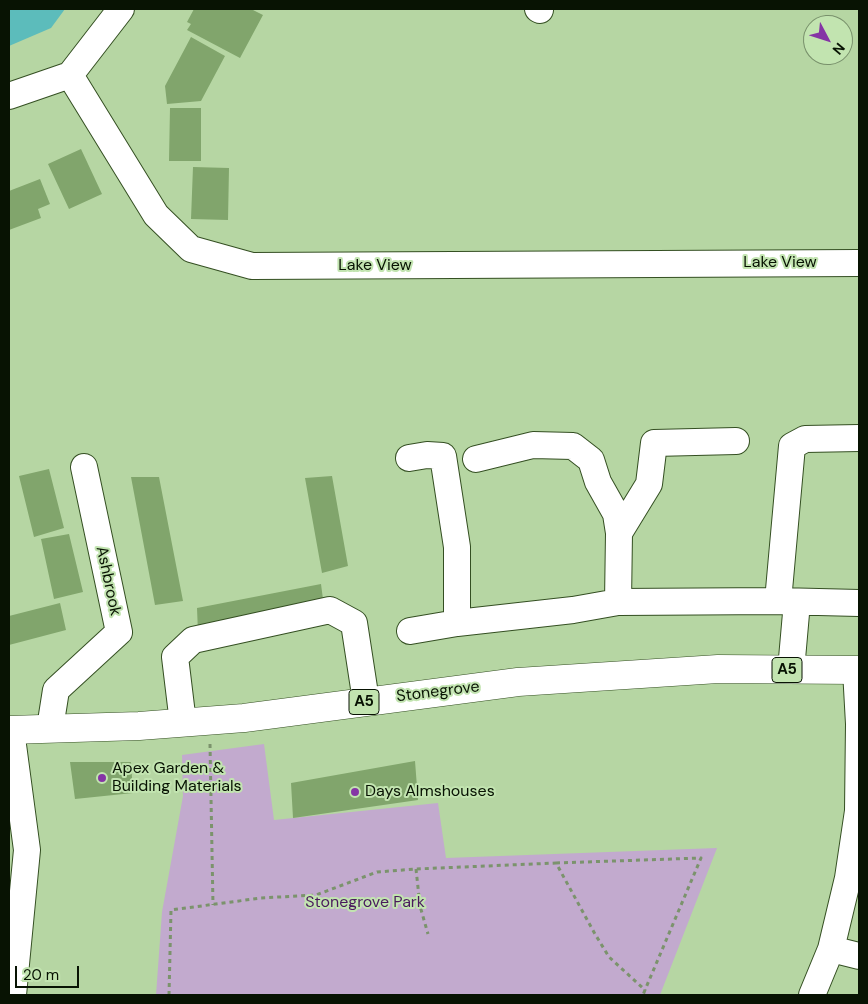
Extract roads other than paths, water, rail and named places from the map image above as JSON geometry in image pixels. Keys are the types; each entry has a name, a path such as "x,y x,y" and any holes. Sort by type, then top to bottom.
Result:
{"main road":[{"name":"Stonegrove","path":"10,730 182,723 244,718 518,682 718,669 791,670"},
{"name":"A5","path":"791,670 858,670"}],"street":[{"path":"9,96 70,75 121,9"},
{"name":"Lake View","path":"70,75 156,215 191,249 252,266 859,263"},
{"path":"791,670 787,602 792,446 805,439 859,438"},
{"path":"619,533 649,484 654,443 736,441"},
{"path":"476,459 533,445 573,446 591,460 598,482 616,514 619,533 618,602"},
{"path":"409,458 427,455 443,456 457,547 457,623"},
{"name":"Ashbrook","path":"50,728 56,690 119,632 84,467"},
{"path":"410,631 457,623 573,610 618,602 859,603"},
{"path":"182,723 175,657 193,640 330,610 354,623 366,702"},
{"path":"812,995 832,949 848,878 858,811 858,670"},
{"path":"10,730 27,850 13,995"},
{"path":"832,949 859,956"}],"water":[{"path":"9,9 65,9 51,28 9,46"}],"place":[{"name":"Apex Garden & Building Materials","path":"102,778"},
{"name":"Days Almshouses","path":"355,792"}],"park label":[{"name":"Stonegrove Park","path":"365,903"}]}
